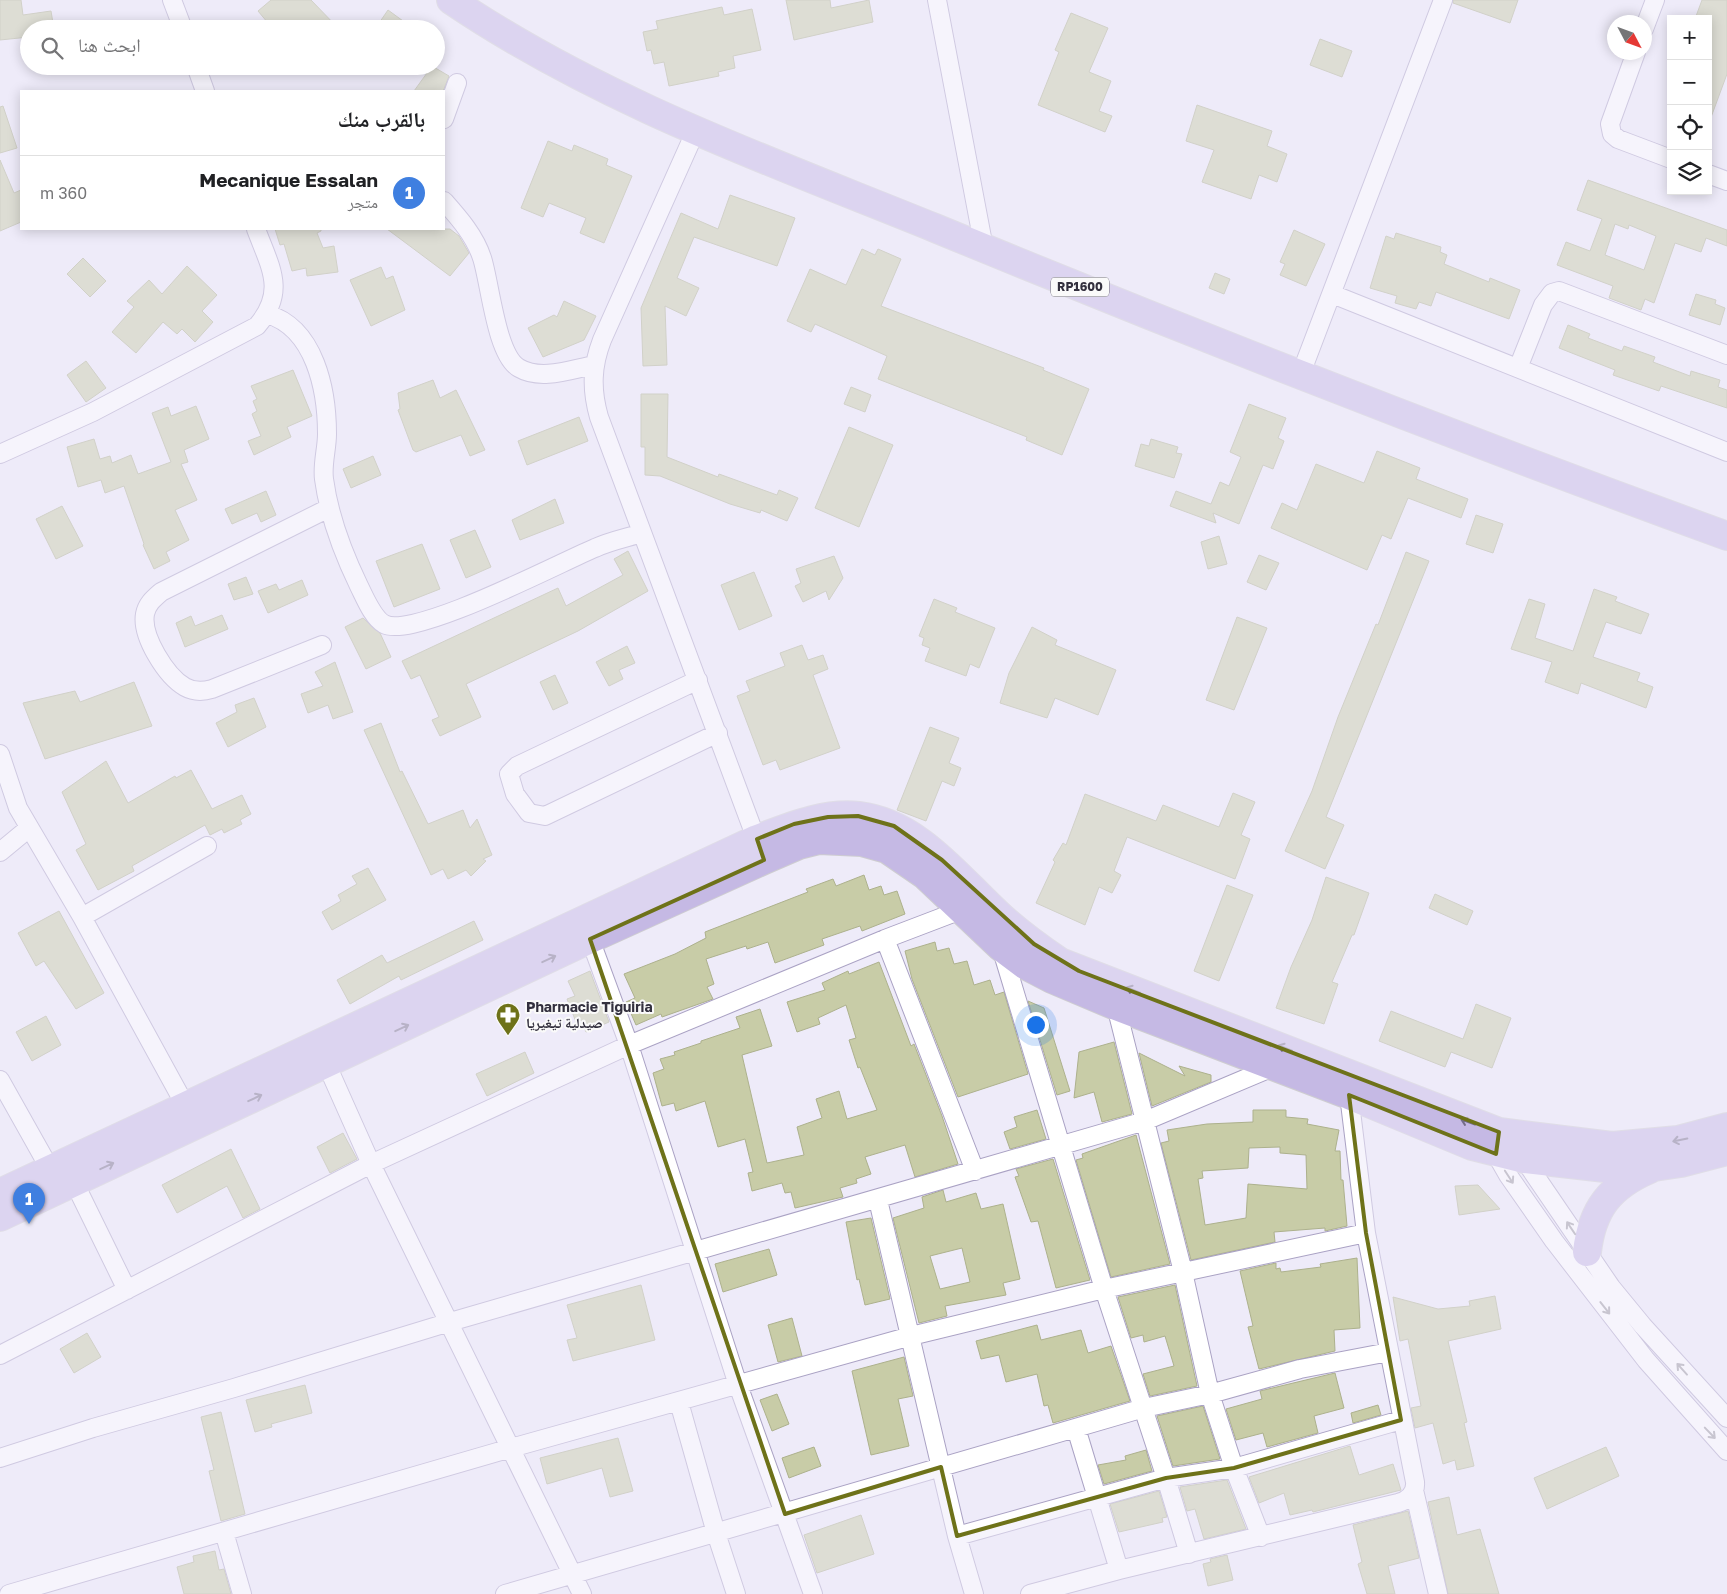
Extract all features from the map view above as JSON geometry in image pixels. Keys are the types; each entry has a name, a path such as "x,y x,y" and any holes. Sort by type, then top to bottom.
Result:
{"main road":[{"name":"RP1600","path":"451,0 482,21 566,70 696,130 1300,376 1727,536"},
{"path":"322,1054 590,939 760,850 794,824 828,817 858,816 894,826 942,860 997,913 1060,962 1322,1074 1466,1121 1500,1140 1524,1159 1605,1168 1654,1167 1681,1163 1727,1151"},
{"path":"0,1193 62,1175 760,850 799,845 819,840 862,842 887,849 906,861 1001,947 1025,965 1043,974 1116,1006 1274,1067 1322,1074 1349,1095 1472,1146 1500,1140 1620,1146 1678,1140 1727,1127"},
{"path":"1587,1252 1589,1233 1596,1215 1606,1198 1619,1185 1654,1167"},
{"path":"0,1217 62,1175"}],"street":[{"path":"172,0 180,20"},
{"path":"937,0 984,248"},
{"path":"1300,376 1443,0"},
{"path":"1649,15 1655,0"},
{"path":"1633,60 1610,124 1612,134 1667,157"},
{"path":"199,75 205,90"},
{"path":"445,116 458,82"},
{"path":"696,130 602,340 594,365 593,384 595,403 760,850"},
{"path":"1712,175 1727,181"},
{"path":"445,202 460,219 474,240 482,258 494,317 514,364 527,372 543,373 594,365"},
{"path":"0,454 93,412 257,326 267,314 275,292 269,266 256,230"},
{"path":"1518,368 1543,305 1552,293 1559,291 1727,356"},
{"path":"1332,294 1727,452"},
{"path":"267,314 291,325 315,362 325,399 327,436 324,477 329,508 352,572 376,617 385,624 394,626 416,623 476,602 597,547 642,533"},
{"path":"322,645 212,689 194,691 177,680 151,644 146,630 145,614 149,602 161,592 329,508"},
{"path":"698,680 517,766 509,774 511,785 529,813 545,816 718,733"},
{"path":"0,754 18,808 82,918 191,1116"},
{"path":"0,852 29,828"},
{"path":"82,918 207,846"},
{"path":"0,1355 371,1164 629,1045 885,939 961,910"},
{"path":"590,939 629,1045 738,1385 813,1594"},
{"path":"885,939 976,1171"},
{"path":"1001,947 1104,1289 1144,1408 1189,1554"},
{"path":"1116,1006 1183,1272 1210,1394 1234,1468 1261,1537"},
{"path":"322,1054 371,1164 582,1594"},
{"path":"0,1458 93,1428 234,1388 450,1322 878,1200 1145,1121 1274,1067"},
{"path":"0,1080 62,1175 127,1290"},
{"path":"1349,1095 1366,1234 1415,1482 1414,1490 1438,1594"},
{"path":"1500,1140 1536,1218 1646,1360 1727,1451"},
{"path":"1524,1159 1587,1252 1643,1326 1727,1418"},
{"path":"878,1200 956,1536 974,1594"},
{"path":"9,1594 63,1587 224,1532 511,1448 911,1336 1104,1289 1366,1234"},
{"path":"505,1594 1144,1408 1210,1394 1300,1369 1389,1352"},
{"path":"679,1402 716,1533 736,1594"},
{"path":"956,1536 1166,1478 1234,1468 1402,1420"},
{"path":"1076,1428 1119,1570"},
{"path":"1030,1594 1119,1570 1406,1501 1414,1490"},
{"path":"224,1532 242,1594"}],"highlighted area":[{"path":"858,816 894,826 942,860 1034,944 1079,971 1499,1132 1496,1154 1349,1095 1366,1233 1401,1420 1234,1468 1166,1478 957,1536 941,1467 785,1514 590,939 764,860 757,839 794,824 828,817"}],"building":[{"path":"0,0 21,0 23,15 51,11 52,20 20,20 20,38 0,40"},
{"path":"271,0 311,0 330,20 266,20 258,11"},
{"path":"786,0 830,0 831,8 869,0 873,22 794,40"},
{"path":"1453,0 1518,0 1510,23 1453,3"},
{"path":"1702,0 1727,0 1727,74 1712,115 1712,15 1696,15"},
{"path":"722,7 724,15 752,9 761,50 733,56 735,68 718,72 719,76 669,86 664,62 654,64 651,50 647,51 643,32 658,29 656,21"},
{"path":"388,10 402,20 381,20"},
{"path":"1071,13 1108,28 1089,72 1111,81 1099,111 1112,116 1105,132 1038,105 1059,52 1055,50"},
{"path":"1320,39 1352,51 1342,77 1310,65"},
{"path":"445,74 449,76 443,90 415,90 426,75"},
{"path":"1197,105 1272,131 1267,146 1287,154 1277,182 1259,175 1251,199 1202,182 1214,150 1186,141"},
{"path":"3,106 17,148 0,153 0,107"},
{"path":"548,141 572,151 574,145 608,159 606,165 632,176 604,243 580,233 586,218 549,203 543,217 521,208"},
{"path":"0,160 14,193 20,190 20,222 0,231"},
{"path":"1588,180 1727,230 1727,246 1706,238 1701,252 1675,243 1654,303 1645,299 1641,310 1609,298 1613,286 1557,265 1566,242 1590,251 1602,219 1577,210","holes":["1615,224 1628,229 1629,225 1656,236 1644,270 1605,255"]},
{"path":"730,195 795,218 777,266 694,237 677,278 699,288 686,316 665,306 667,365 643,366 641,308 681,213 718,229"},
{"path":"450,229 459,236 469,253 450,276 388,230"},
{"path":"275,230 321,230 317,233 323,248 334,246 338,272 307,276 306,268 292,271 284,244 280,245"},
{"path":"1294,230 1325,244 1306,286 1280,275 1285,264 1280,262"},
{"path":"1396,233 1441,247 1440,252 1447,255 1444,264 1489,282 1490,278 1520,290 1509,319 1436,292 1431,306 1419,302 1416,309 1395,303 1397,296 1370,288 1386,236 1394,239"},
{"path":"862,249 875,255 878,249 901,259 881,306 1044,368 1043,370 1089,389 1062,455 1026,440 1027,437 878,379 887,356 815,324 811,332 787,321 810,269 846,285"},
{"path":"83,258 106,281 90,297 67,274"},
{"path":"187,266 217,295 202,311 213,322 195,342 182,329 177,334 163,322 136,353 112,332 134,307 127,301 149,280 162,294"},
{"path":"381,267 386,279 393,276 405,310 371,326 350,280"},
{"path":"1215,273 1230,279 1224,294 1209,288"},
{"path":"1696,294 1716,300 1715,304 1725,308 1720,325 1689,315"},
{"path":"564,301 596,316 584,340 543,357 528,328 554,315 557,317"},
{"path":"1568,325 1590,334 1588,338 1622,351 1624,346 1655,357 1653,362 1690,376 1691,371 1720,380 1718,387 1727,390 1727,408 1661,386 1659,391 1613,375 1615,370 1559,348"},
{"path":"86,361 106,388 86,402 67,375"},
{"path":"293,370 312,416 287,427 291,437 254,455 248,441 261,436 252,414 257,411 253,401 257,399 251,386"},
{"path":"433,380 440,398 456,390 485,450 470,456 461,435 416,452 413,450 398,410 400,409 398,393"},
{"path":"851,387 871,395 865,412 844,404"},
{"path":"641,394 668,394 667,457 718,477 719,474 777,495 779,490 798,498 787,521 761,510 760,513 730,504 660,476 645,475 645,447 641,447"},
{"path":"1249,404 1286,418 1278,438 1284,441 1273,469 1263,465 1239,524 1213,513 1216,523 1170,506 1176,491 1211,504 1220,482 1229,486 1241,457 1230,452"},
{"path":"196,406 209,439 184,450 188,462 181,464 197,500 175,510 189,540 166,552 170,561 154,569 143,545 124,486 105,493 101,480 78,487 67,447 94,439 100,459 110,456 112,463 131,455 138,474 171,462 152,413 168,407 171,416"},
{"path":"579,417 588,441 527,465 518,441"},
{"path":"849,427 893,445 859,527 815,508"},
{"path":"1151,439 1178,447 1176,453 1182,454 1174,478 1135,466 1141,444 1149,446"},
{"path":"1377,451 1420,468 1416,479 1468,499 1461,518 1408,498 1391,539 1382,535 1367,570 1271,528 1282,503 1297,510 1316,464 1364,483"},
{"path":"373,456 381,475 351,488 343,469"},
{"path":"266,491 276,515 261,522 257,513 232,524 225,509"},
{"path":"555,499 564,523 520,540 512,520"},
{"path":"62,506 83,546 56,559 36,519"},
{"path":"1476,515 1503,524 1493,553 1466,544"},
{"path":"475,530 491,567 466,578 450,540"},
{"path":"1219,536 1227,564 1208,569 1201,542"},
{"path":"422,544 440,589 394,607 376,561"},
{"path":"628,551 648,591 578,631 466,684 481,717 440,736 432,720 439,717 420,675 411,679 402,661 558,588 566,606 623,575 614,559"},
{"path":"1406,552 1429,561 1326,817 1344,825 1325,869 1285,851 1312,791 1338,717 1376,624 1378,625"},
{"path":"1259,555 1279,563 1266,590 1247,582"},
{"path":"834,556 843,578 829,600 826,591 803,602 795,586 801,583 796,569"},
{"path":"754,572 772,616 739,630 721,585"},
{"path":"246,577 253,594 234,600 228,584"},
{"path":"302,580 308,595 268,613 258,591 276,584 279,590"},
{"path":"1594,589 1617,597 1615,601 1649,614 1641,634 1606,622 1593,657 1640,673 1637,681 1653,687 1646,708 1581,683 1578,694 1545,682 1552,662 1511,649 1529,599 1545,604 1535,638 1573,651"},
{"path":"934,599 957,608 955,612 995,628 979,668 970,664 966,676 925,661 930,648 922,645 924,638 919,636"},
{"path":"222,615 228,629 185,647 176,623 191,616 195,626"},
{"path":"1237,617 1267,628 1234,710 1206,700"},
{"path":"363,618 380,633 391,657 366,669 345,627"},
{"path":"1032,627 1057,640 1055,645 1116,670 1098,715 1055,698 1047,718 1000,703 1009,673"},
{"path":"802,645 808,660 823,655 828,669 813,675 840,748 780,770 776,760 763,765 737,696 750,691 746,681 785,666 780,653"},
{"path":"627,646 635,663 619,670 623,679 609,686 596,662"},
{"path":"335,662 353,712 333,719 328,705 308,713 301,694 323,686 315,672"},
{"path":"555,675 568,703 553,710 540,682"},
{"path":"134,682 152,726 45,759 23,703 75,691 80,702"},
{"path":"254,698 266,727 228,747 216,723 237,712 235,705"},
{"path":"381,723 400,772 402,771 428,824 463,810 470,828 477,819 492,855 483,859 486,861 471,876 466,870 448,879 443,869 431,875 364,730"},
{"path":"930,727 959,738 949,763 961,768 954,786 942,781 926,821 897,810"},
{"path":"106,761 128,803 175,776 176,778 191,770 212,809 242,795 251,814 240,820 242,824 224,833 222,829 210,835 205,825 132,866 134,871 98,890 76,850 86,844 62,792"},
{"path":"1233,793 1255,802 1241,835 1250,839 1235,879 1127,837 1114,871 1121,875 1112,893 1099,887 1085,925 1036,903 1055,862 1053,860 1063,843 1066,845 1085,794 1156,821 1163,805 1219,827"},
{"path":"368,868 386,900 332,930 322,912 341,901 338,895 357,884 352,876"},
{"path":"864,875 869,890 881,886 884,895 897,891 905,914 862,931 860,926 822,939 824,945 775,963 768,942 747,949 746,946 706,959 714,984 707,987 713,999 662,1017 661,1014 636,1025 626,1002 635,998 624,974 675,954 706,938 705,932 808,892 806,889 833,879 836,886"},
{"path":"1326,877 1369,893 1354,935 1352,935 1332,982 1338,984 1324,1024 1276,1008 1291,967 1312,920"},
{"path":"1227,885 1253,895 1219,981 1194,971"},
{"path":"1435,894 1473,911 1467,925 1429,908"},
{"path":"59,911 104,993 76,1009 44,961 36,966 18,933"},
{"path":"474,921 483,940 401,980 399,976 350,1004 337,980 382,955 387,963"},
{"path":"935,942 937,951 949,948 954,964 967,961 974,985 990,980 995,995 1004,992 1028,1074 958,1097 912,979 905,951"},
{"path":"879,962 911,1046 914,1044 942,1116 958,1164 915,1177 905,1145 865,1157 871,1174 856,1179 857,1183 840,1188 843,1197 795,1208 791,1192 785,1193 782,1183 752,1191 748,1173 753,1172 745,1139 718,1147 705,1101 676,1111 674,1103 662,1106 653,1073 664,1069 660,1059 675,1055 674,1052 701,1043 701,1041 740,1028 736,1017 760,1009 772,1046 742,1055 767,1163 804,1155 797,1127 822,1118 816,1099 839,1091 847,1119 877,1110 860,1067 858,1068 849,1040 856,1038 846,1005 818,1018 820,1024 797,1032 787,1002 825,990 822,983 848,971 849,974"},
{"path":"590,971 609,1022 586,1032 581,1020 576,1022 567,999 575,996 568,981"},
{"path":"1028,1001 1044,1008 1070,1091 1057,1095"},
{"path":"1476,1004 1511,1018 1492,1068 1451,1052 1445,1067 1379,1041 1391,1011 1463,1039"},
{"path":"46,1016 61,1045 32,1061 16,1032"},
{"path":"1114,1042 1132,1114 1102,1122 1094,1092 1074,1098 1079,1052"},
{"path":"525,1052 534,1073 487,1096 476,1074"},
{"path":"1139,1053 1185,1076 1179,1066 1211,1075 1211,1082 1152,1106"},
{"path":"1037,1110 1046,1139 1010,1149 1004,1132 1017,1127 1014,1117"},
{"path":"1253,1110 1286,1110 1286,1117 1308,1119 1307,1124 1339,1130 1335,1151 1340,1151 1341,1180 1343,1180 1347,1226 1325,1231 1325,1228 1274,1232 1275,1242 1191,1260 1161,1143 1169,1141 1167,1130 1207,1124 1253,1122","holes":["1280,1147 1280,1153 1306,1155 1307,1189 1248,1184 1246,1218 1205,1225 1198,1179 1203,1178 1202,1171 1248,1168 1249,1148"]},
{"path":"343,1133 357,1159 330,1173 317,1147"},
{"path":"1136,1135 1170,1264 1111,1277 1076,1160 1083,1158 1082,1154"},
{"path":"231,1149 260,1209 243,1218 227,1186 177,1213 162,1185"},
{"path":"1053,1159 1090,1280 1056,1288 1038,1221 1031,1222 1015,1177 1019,1176 1016,1169"},
{"path":"1478,1185 1500,1209 1459,1215 1455,1186"},
{"path":"943,1190 946,1202 976,1193 981,1209 1003,1204 1020,1279 1003,1283 1006,1295 945,1306 947,1316 919,1323 893,1218 924,1208 922,1197","holes":["962,1248 970,1282 940,1289 930,1256"]},
{"path":"871,1218 890,1299 865,1305 859,1279 857,1280 846,1222"},
{"path":"769,1249 777,1275 723,1292 715,1264"},
{"path":"1357,1258 1360,1328 1334,1330 1335,1351 1259,1369 1248,1327 1253,1326 1240,1271 1276,1263 1276,1269 1280,1268 1281,1272 1321,1267 1320,1264"},
{"path":"641,1285 655,1340 573,1361 567,1340 577,1338 567,1305"},
{"path":"1175,1285 1197,1386 1150,1396 1143,1374 1174,1366 1165,1336 1144,1342 1143,1335 1131,1338 1118,1297"},
{"path":"1495,1296 1501,1329 1448,1341 1467,1422 1464,1423 1474,1466 1457,1470 1455,1460 1443,1464 1433,1423 1415,1428 1411,1408 1421,1406 1408,1339 1400,1341 1393,1297 1438,1309 1470,1306 1469,1301"},
{"path":"792,1318 802,1356 778,1362 768,1325"},
{"path":"1037,1325 1041,1340 1081,1330 1088,1353 1111,1346 1130,1401 1053,1423 1048,1405 1044,1406 1037,1374 1006,1382 999,1355 981,1359 976,1341"},
{"path":"87,1333 101,1357 74,1373 60,1349"},
{"path":"904,1357 913,1396 898,1399 909,1446 871,1455 852,1371"},
{"path":"1335,1373 1344,1408 1314,1416 1318,1433 1267,1447 1263,1433 1236,1440 1226,1409 1262,1399 1260,1391"},
{"path":"305,1385 312,1413 271,1424 272,1427 255,1432 246,1400"},
{"path":"777,1394 789,1424 772,1431 760,1400"},
{"path":"1378,1405 1381,1415 1353,1423 1351,1413"},
{"path":"1203,1406 1220,1459 1173,1466 1157,1416"},
{"path":"221,1412 245,1514 221,1521 209,1471 214,1470 201,1417"},
{"path":"618,1438 633,1491 610,1497 602,1468 547,1484 540,1458"},
{"path":"1350,1446 1359,1475 1393,1464 1401,1490 1313,1512 1312,1510 1290,1515 1284,1493 1259,1503 1249,1477"},
{"path":"814,1447 821,1466 789,1478 782,1458"},
{"path":"1606,1447 1619,1476 1547,1509 1534,1478"},
{"path":"1146,1450 1152,1471 1104,1484 1098,1465 1126,1460 1125,1456"},
{"path":"1227,1480 1246,1529 1204,1539 1195,1509 1187,1511 1180,1487"},
{"path":"1159,1491 1167,1517 1162,1518 1163,1522 1119,1532 1110,1504"},
{"path":"1449,1497 1457,1535 1480,1529 1499,1594 1448,1594 1428,1502"},
{"path":"1408,1511 1419,1558 1388,1566 1395,1594 1367,1594 1358,1564 1362,1562 1353,1525"},
{"path":"861,1515 874,1554 817,1573 804,1535"},
{"path":"215,1551 219,1570 224,1569 231,1594 184,1594 177,1567 194,1562 193,1556"},
{"path":"1227,1555 1233,1580 1208,1586 1203,1564 1211,1562 1210,1559"}],"place":[{"name":"Pharmacie Tiguiria صيدلية تيغيريا","path":"508,1036"},
{"name":"Mecanique Essalan","path":"29,1224"}]}
